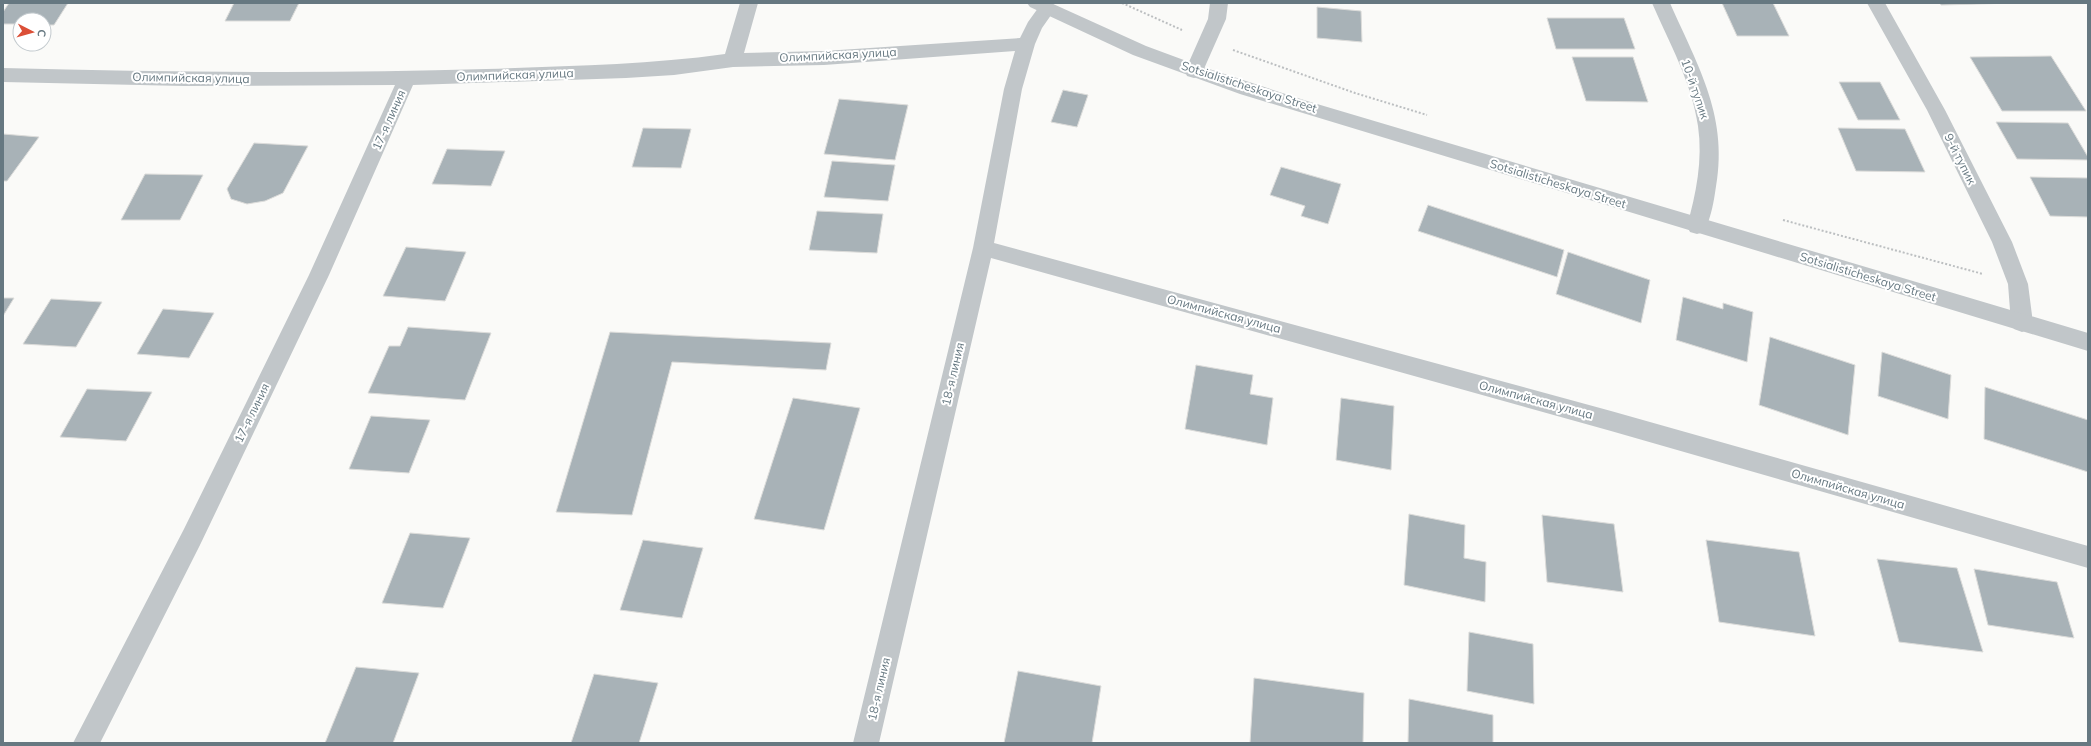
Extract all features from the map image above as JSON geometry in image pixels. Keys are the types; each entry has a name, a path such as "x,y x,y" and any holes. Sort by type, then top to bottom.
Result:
{"street":[{"path":"733,60 749,3"},
{"path":"1194,71 1217,19 1219,3"},
{"name":"10-й тупик","path":"1661,3 1699,94 1708,126 1709,175 1705,199 1697,226"},
{"name":"9-й тупик","path":"1876,3 1936,110 2002,242 2018,284 2022,323"},
{"name":"Sotsialisticheskaya Street","path":"1041,6 1194,71 1697,226 2088,342"},
{"name":"18-я линия","path":"866,743 983,248 1013,89 1026,44 1041,6"},
{"name":"Олимпийская улица","path":"3,75 185,79 407,78 626,72 674,68 733,60 824,58 1026,44"},
{"name":"17-я линия","path":"86,743 192,537 319,275 407,78"},
{"name":"Олимпийская улица","path":"983,248 1611,421 2088,557"}],"path":[{"path":"1122,3 1207,41 1355,93 1431,116"},
{"path":"1781,220 2018,284"}],"building":[{"path":"9,3 68,3 54,25 52,25 52,12 12,12 12,24 3,24 3,12"},
{"path":"234,3 299,3 290,21 225,21"},
{"path":"1722,3 1773,3 1789,36 1737,36"},
{"path":"1940,3 2014,3 1941,5"},
{"path":"1317,7 1361,11 1362,42 1317,38"},
{"path":"1547,18 1624,18 1635,49 1556,49"},
{"path":"2051,56 2086,111 2002,111 1970,57"},
{"path":"1572,57 1633,57 1648,102 1586,101"},
{"path":"1839,82 1880,82 1900,120 1858,120"},
{"path":"1063,90 1088,95 1077,127 1051,122"},
{"path":"839,99 908,105 895,160 824,154"},
{"path":"1996,122 2068,123 2088,157 2088,160 2017,159"},
{"path":"643,128 691,129 681,168 632,167"},
{"path":"1838,128 1905,129 1925,172 1856,171"},
{"path":"3,134 39,137 7,181 3,181"},
{"path":"254,143 308,146 283,193 265,201 247,204 231,199 227,189"},
{"path":"447,149 505,151 491,186 432,184"},
{"path":"832,161 895,165 888,201 824,197"},
{"path":"1281,167 1341,184 1328,224 1301,216 1305,206 1270,195"},
{"path":"145,174 203,175 180,220 121,220"},
{"path":"2030,177 2088,178 2088,217 2050,216"},
{"path":"1428,205 1564,250 1557,277 1418,231"},
{"path":"817,211 883,214 877,253 809,250"},
{"path":"406,247 466,252 445,301 383,296"},
{"path":"1568,252 1650,280 1641,323 1556,294"},
{"path":"1683,297 1723,309 1723,303 1753,312 1747,362 1676,340"},
{"path":"3,298 14,298 3,316"},
{"path":"51,299 102,302 76,347 23,344"},
{"path":"163,309 214,313 189,358 137,354"},
{"path":"408,327 491,333 465,400 368,393 389,346 400,346"},
{"path":"610,332 831,343 826,370 672,362 632,515 556,512"},
{"path":"1770,337 1855,365 1848,435 1759,405"},
{"path":"1882,352 1951,375 1948,419 1878,396"},
{"path":"1196,365 1253,375 1250,394 1273,398 1267,445 1185,429"},
{"path":"1985,387 2088,420 2088,472 1984,439"},
{"path":"87,389 152,392 126,441 60,437"},
{"path":"793,398 860,408 824,530 754,519"},
{"path":"1341,398 1394,406 1391,470 1336,460"},
{"path":"371,416 430,420 409,473 349,469"},
{"path":"1409,514 1465,525 1464,558 1486,562 1485,602 1404,585"},
{"path":"1542,515 1614,524 1623,592 1547,582"},
{"path":"410,533 470,538 443,608 382,603"},
{"path":"643,540 703,548 682,618 620,610"},
{"path":"1706,540 1799,552 1815,636 1719,622"},
{"path":"1877,559 1957,568 1983,652 1899,642"},
{"path":"1974,569 2057,582 2074,638 1988,625"},
{"path":"1469,632 1533,644 1534,704 1467,691"},
{"path":"356,667 419,673 393,743 325,743"},
{"path":"1018,671 1101,686 1092,743 1004,743"},
{"path":"594,674 658,683 639,743 571,743"},
{"path":"1254,678 1364,693 1363,743 1250,743"},
{"path":"1409,699 1493,715 1493,743 1408,743"}]}
